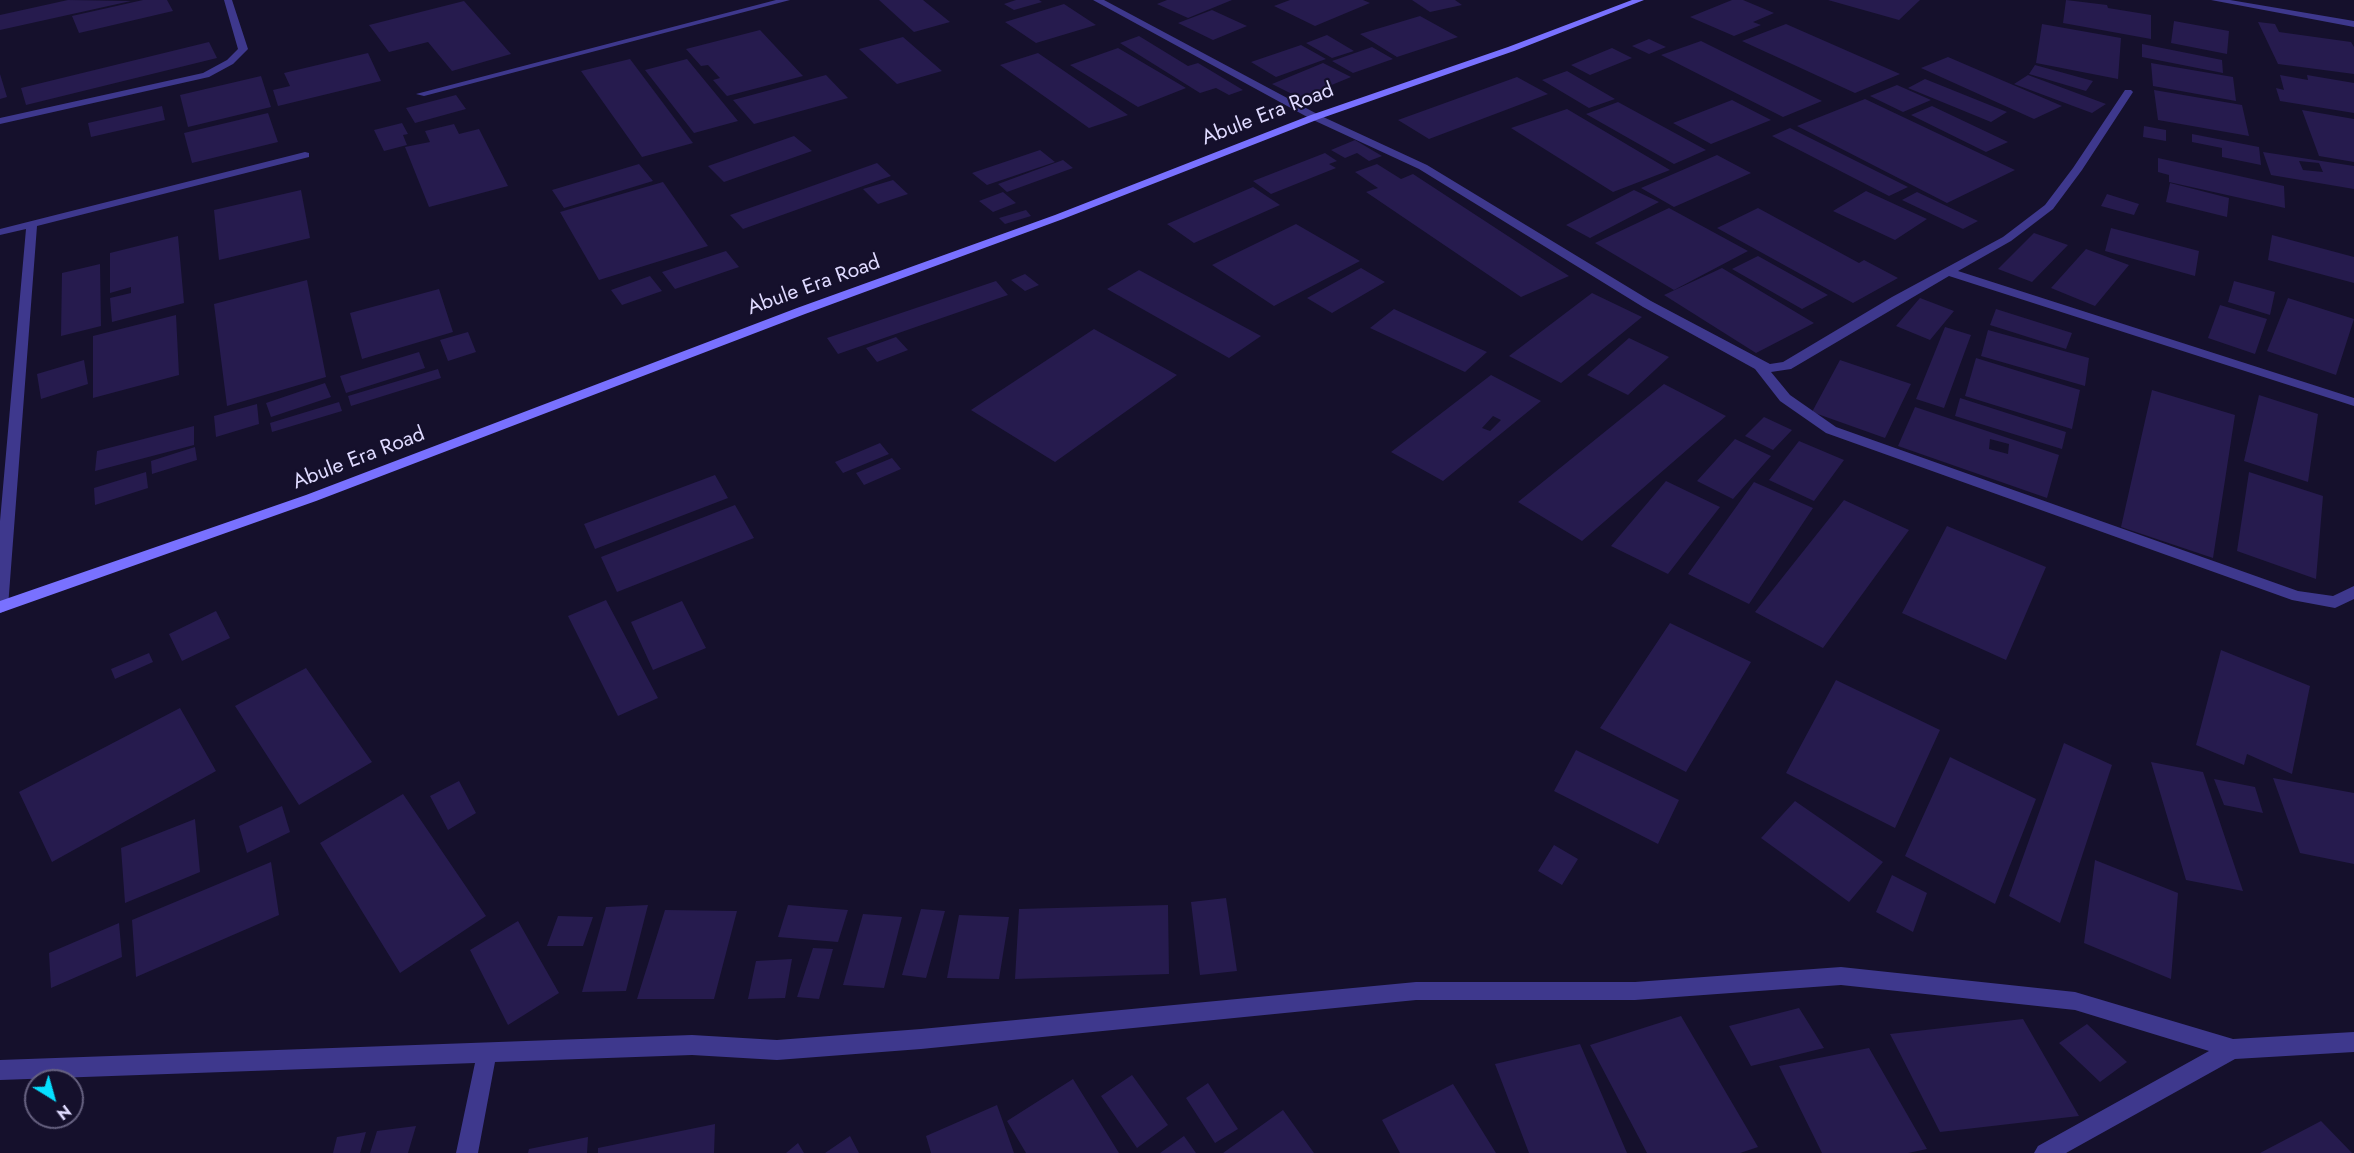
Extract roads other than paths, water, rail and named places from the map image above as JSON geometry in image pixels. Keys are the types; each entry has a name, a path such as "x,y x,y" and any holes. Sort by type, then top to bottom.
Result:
{"street":[{"path":"0,121 206,75 230,62 243,49 228,0"},
{"path":"421,94 786,0"},
{"path":"1097,0 1315,117 1424,167 1647,304 1760,366 1770,368 1786,366 1947,271 2007,239 2049,207 2078,170 2128,92"},
{"name":"Abule Era Road","path":"0,607 311,498 801,311 1059,217 1315,117 1511,49 1640,0"},
{"path":"2215,0 2354,24"},
{"path":"0,232 305,155"},
{"path":"0,607 32,224"},
{"path":"1947,271 2354,402"},
{"path":"1760,366 1785,398 1831,430 2297,596 2335,602 2354,592"},
{"path":"0,1070 692,1045 777,1050 933,1038 1416,991 1635,991 1841,976 2075,1001 2234,1049 2354,1042"},
{"path":"2045,1153 2234,1049"},
{"path":"467,1153 487,1053"}]}
